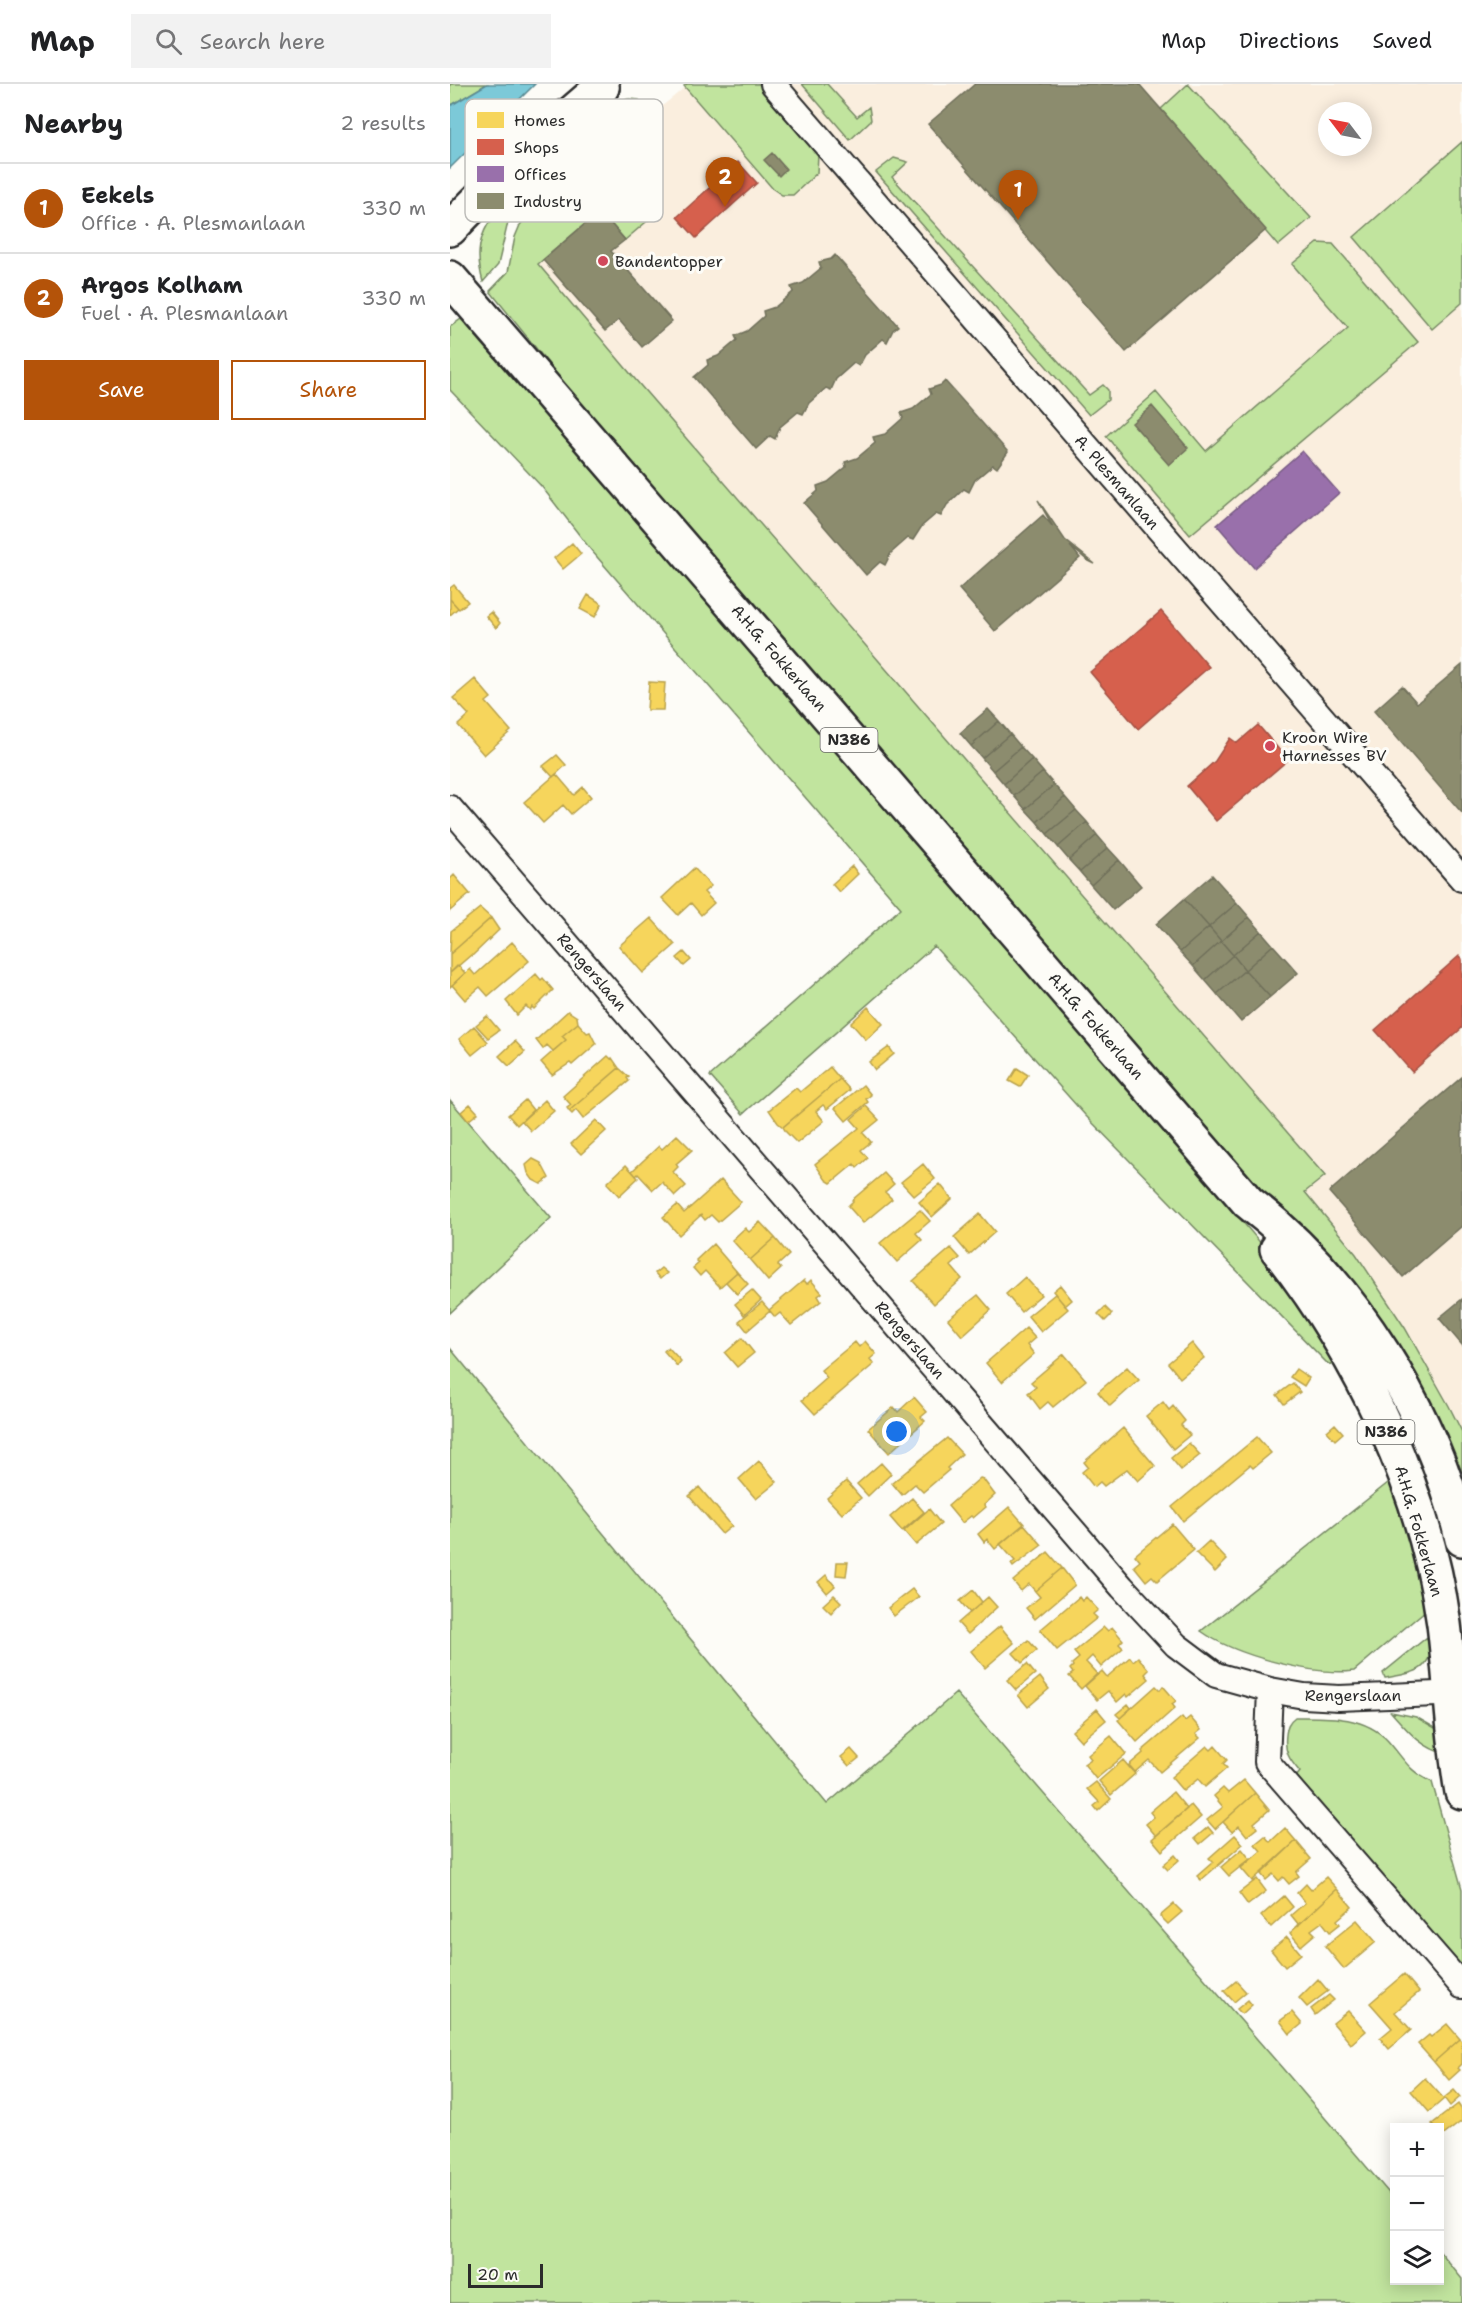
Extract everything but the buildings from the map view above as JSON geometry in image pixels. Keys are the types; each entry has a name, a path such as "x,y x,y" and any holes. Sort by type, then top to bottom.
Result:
{"main road":[{"path":"587,99 603,85"},
{"path":"450,229 465,213"},
{"name":"A.H.G. Fokkerlaan","path":"450,278 1248,1202 1267,1236 1337,1336 1362,1381 1399,1460 1423,1532 1444,1625 1456,1693 1462,1792"},
{"name":"A.H.G. Fokkerlaan","path":"1248,1202 1279,1225 1306,1254 1344,1297 1374,1338 1400,1382 1422,1428 1450,1496 1462,1539"}],"street":[{"name":"A. Plesmanlaan","path":"773,84 1462,879"},
{"name":"Rengerslaan","path":"450,808 1130,1595 1176,1645 1216,1676 1304,1696 1339,1698 1456,1693"},
{"path":"1270,1690 1267,1762 1462,1986"}],"shaded area":[{"path":"689,84 1462,84 1462,1445 1423,1365 517,250 530,222 663,222 663,105"}],"green space":[{"path":"450,84 487,84 450,106"},
{"path":"687,84 759,84 818,154 817,173 793,195 782,195 773,189 684,86"},
{"path":"802,84 827,84 857,117 869,107 871,120 850,140"},
{"path":"1188,84 1311,218 1278,246 1161,109"},
{"path":"1462,142 1462,303 1432,329 1354,237"},
{"path":"894,158 908,162 892,177 1089,395 1103,385 1108,390 1108,400 1089,415 876,172"},
{"path":"508,222 498,265 483,282 479,252 488,224"},
{"path":"522,222 587,222 538,264 640,385 1325,1176 1305,1192 1356,1254 1405,1328 1449,1406 1462,1432 1462,1482 1281,1211 1204,1126 627,461 490,291 508,272 515,237"},
{"path":"609,222 646,222 625,240"},
{"path":"1318,243 1333,244 1418,342 1190,535 1106,436 1156,392 1206,451 1348,328 1292,264"},
{"path":"461,319 1298,1287 1352,1373 1327,1363 1085,1115 934,946 743,1114 710,1076 901,908 591,550 542,487 450,390 450,327"},
{"path":"450,1100 551,1218 450,1313"},
{"path":"450,1348 827,1804 956,1693 1390,2194 1390,2285 1444,2285 1444,2257 1462,2279 1462,2303 450,2303"},
{"path":"1398,1475 1426,1610 1354,1671 1317,1670 1274,1662 1233,1648 1201,1631"},
{"path":"1436,1635 1430,1656 1421,1668 1414,1672 1385,1678 1383,1673 1426,1638"},
{"path":"1391,1712 1416,1717 1444,1733 1446,1754 1422,1743"},
{"path":"1295,1717 1344,1719 1368,1726 1388,1741 1412,1769 1432,1782 1462,1889 1462,1975 1295,1778 1300,1772 1288,1755 1286,1732 1288,1725"}],"water":[{"path":"487,84 535,84 520,99 465,99 465,153 450,168 450,106"}],"place":[{"name":"Argos Kolham","path":"725,207"},
{"name":"Eekels","path":"1018,220"},
{"name":"Bandentopper","path":"603,261"},
{"name":"Kroon Wire Harnesses BV","path":"1270,746"}]}
